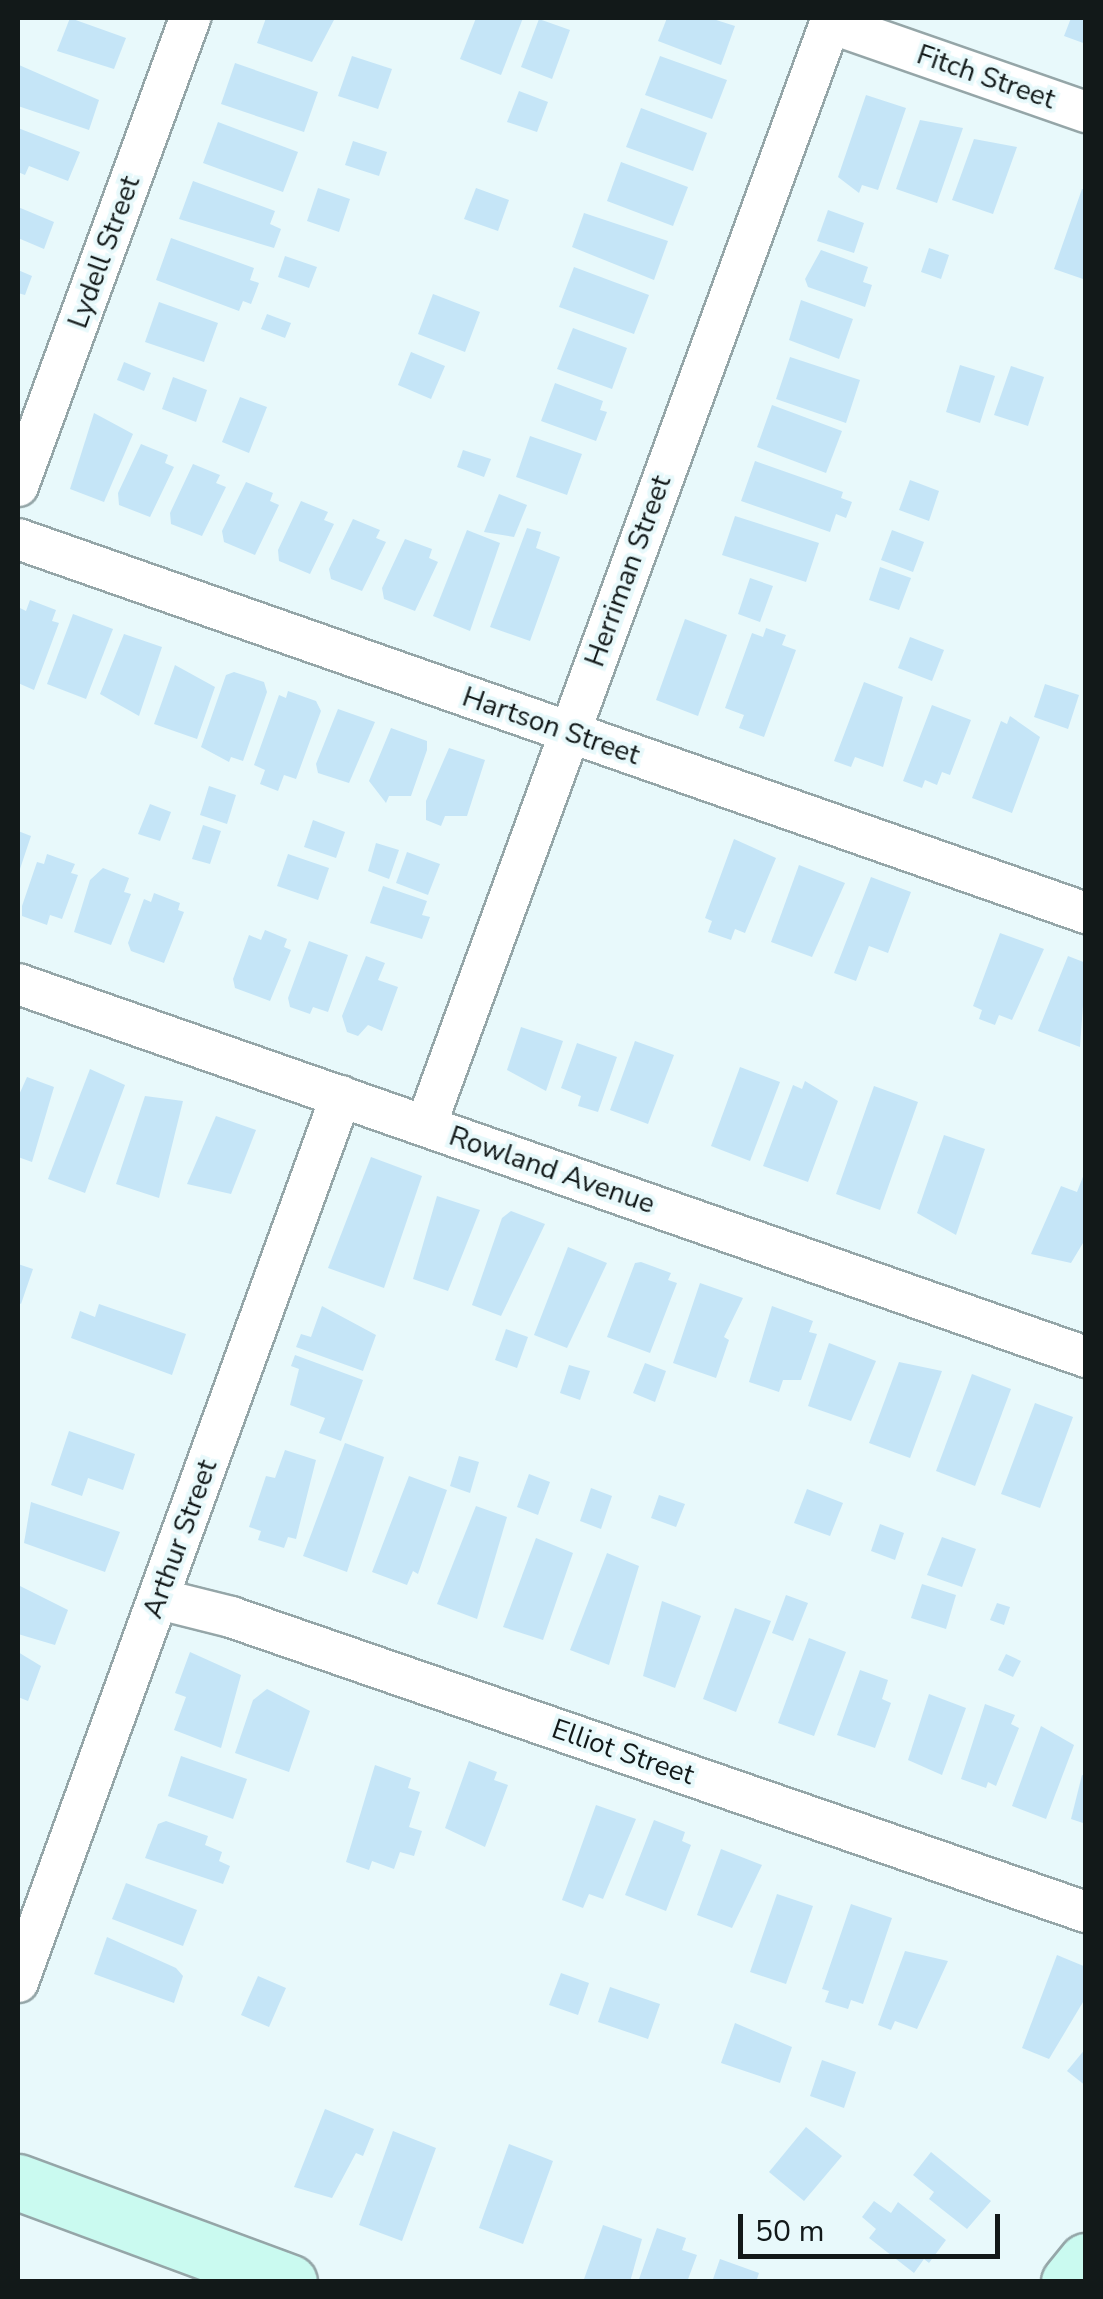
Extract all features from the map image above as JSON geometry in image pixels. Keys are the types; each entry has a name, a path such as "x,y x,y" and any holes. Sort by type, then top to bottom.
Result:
{"main road":[{"path":"18,2182 289,2282"},
{"path":"1069,2282 1086,2262"}],"street":[{"name":"Lydell Street","path":"18,486 190,18"},
{"name":"Fitch Street","path":"831,20 1086,112"},
{"name":"Herriman Street","path":"426,1126 831,20"},
{"name":"Hartson Street","path":"18,539 1086,913"},
{"name":"Rowland Avenue","path":"18,984 1086,1357"},
{"name":"Arthur Street","path":"18,1982 341,1096"},
{"name":"Elliot Street","path":"159,1599 268,1630 1086,1912"}],"building":[{"path":"70,18 126,38 114,69 57,51"},
{"path":"266,18 335,18 312,62 257,43"},
{"path":"476,18 523,18 501,75 460,59"},
{"path":"667,18 710,18 735,26 721,65 658,41"},
{"path":"1071,18 1086,18 1086,44 1064,36"},
{"path":"539,19 570,30 552,79 521,67"},
{"path":"352,56 392,69 378,109 338,96"},
{"path":"660,56 727,80 712,119 645,95"},
{"path":"235,63 318,92 304,132 221,104"},
{"path":"19,65 99,100 89,130 18,106"},
{"path":"519,91 548,102 537,132 507,122"},
{"path":"866,95 906,108 878,190 862,185 859,193 838,177"},
{"path":"641,108 707,133 693,171 626,147"},
{"path":"920,120 963,128 937,203 896,189"},
{"path":"218,122 298,152 283,192 203,163"},
{"path":"18,128 80,152 68,181 29,166 25,175 18,172"},
{"path":"974,139 1017,147 993,214 952,200"},
{"path":"353,141 387,152 379,176 345,165"},
{"path":"621,162 688,187 673,226 607,201"},
{"path":"193,181 275,211 270,224 281,229 274,248 179,219"},
{"path":"318,188 350,199 339,232 307,221"},
{"path":"476,188 509,200 498,231 464,219"},
{"path":"1082,189 1086,190 1086,280 1054,269"},
{"path":"18,207 54,222 44,249 18,238"},
{"path":"828,210 864,223 854,253 817,241"},
{"path":"584,213 668,241 654,280 572,247"},
{"path":"171,238 254,268 250,280 259,283 251,304 243,301 239,311 156,280"},
{"path":"929,248 949,255 941,279 921,272"},
{"path":"821,250 868,267 863,282 872,285 865,307 808,287 805,279"},
{"path":"285,256 317,267 309,288 278,277"},
{"path":"574,267 649,295 634,334 559,307"},
{"path":"18,270 32,276 25,295 18,293"},
{"path":"433,294 480,312 465,352 418,334"},
{"path":"801,300 853,319 839,359 789,340"},
{"path":"159,302 218,323 204,362 145,342"},
{"path":"267,314 291,323 285,338 261,329"},
{"path":"573,328 627,348 612,389 557,369"},
{"path":"411,352 445,366 431,399 398,385"},
{"path":"790,357 860,380 846,423 776,399"},
{"path":"124,362 151,373 144,391 117,380"},
{"path":"960,365 995,376 980,423 946,412"},
{"path":"1011,366 1044,377 1028,426 994,415"},
{"path":"173,377 207,390 196,422 162,409"},
{"path":"555,383 603,401 600,410 607,412 596,441 541,421"},
{"path":"240,397 267,407 249,453 222,442"},
{"path":"772,405 842,431 826,473 757,447"},
{"path":"94,413 133,434 104,502 70,489"},
{"path":"530,436 582,454 567,495 516,477"},
{"path":"141,444 168,455 165,463 174,467 150,517 119,505 118,493"},
{"path":"463,450 491,459 484,477 457,467"},
{"path":"755,461 843,492 841,498 852,502 846,518 836,514 830,532 741,501"},
{"path":"193,464 220,475 216,483 226,487 202,536 171,524 170,513"},
{"path":"910,480 939,491 929,521 899,510"},
{"path":"246,482 273,493 270,501 279,505 255,555 224,542 222,531"},
{"path":"499,494 527,505 514,537 484,532"},
{"path":"301,501 328,512 324,520 334,524 310,574 279,561 278,550"},
{"path":"735,516 819,543 806,582 722,555"},
{"path":"353,519 380,530 376,538 386,542 362,591 331,579 329,569"},
{"path":"527,528 541,532 536,548 560,557 530,641 490,627"},
{"path":"467,530 500,543 470,631 433,616"},
{"path":"892,530 924,542 913,572 881,560"},
{"path":"405,539 432,549 429,558 438,562 415,611 384,599 382,588"},
{"path":"880,567 911,578 899,610 869,600"},
{"path":"750,578 773,586 760,622 738,614"},
{"path":"30,600 56,610 52,621 59,623 34,690 18,683 18,607 26,611"},
{"path":"73,614 113,629 86,699 47,684"},
{"path":"685,619 727,635 698,716 656,700"},
{"path":"766,628 786,635 782,645 796,650 764,737 739,728 744,715 725,708 752,633 763,637"},
{"path":"124,634 162,647 139,716 100,694"},
{"path":"910,637 944,650 932,681 898,668"},
{"path":"175,665 215,687 197,739 154,724"},
{"path":"234,672 264,682 267,692 243,761 231,757 229,762 201,747 226,675"},
{"path":"864,682 903,697 883,767 855,757 851,767 834,761"},
{"path":"1045,684 1079,695 1068,729 1034,717"},
{"path":"288,691 316,701 321,711 296,779 284,775 278,791 260,784 265,770 254,765 279,695 286,698"},
{"path":"932,705 971,720 950,775 942,772 937,785 925,780 922,788 903,781"},
{"path":"338,709 375,722 349,783 318,773 316,764"},
{"path":"1010,716 1040,737 1012,813 972,798 1001,721 1007,724"},
{"path":"391,728 427,741 427,750 411,796 389,796 386,803 369,781"},
{"path":"449,748 485,760 467,816 445,816 441,826 426,820 426,801"},
{"path":"209,786 236,795 227,824 200,815"},
{"path":"150,804 171,812 160,841 138,834"},
{"path":"313,820 345,832 336,858 304,847"},
{"path":"203,825 221,831 210,864 192,859"},
{"path":"18,831 31,836 18,875"},
{"path":"734,839 776,858 745,933 735,929 731,940 708,932 712,921 705,918"},
{"path":"376,843 399,850 389,879 368,871"},
{"path":"407,852 440,864 428,895 396,883"},
{"path":"47,854 75,864 71,873 78,875 62,919 50,915 47,925 22,916 22,906 37,862 44,864"},
{"path":"288,854 329,868 318,900 277,886"},
{"path":"799,865 845,883 812,957 771,942"},
{"path":"103,868 129,878 124,892 131,894 111,945 74,932 90,880"},
{"path":"871,877 911,892 888,953 869,946 856,981 834,973"},
{"path":"383,886 427,901 422,915 430,917 422,939 370,923"},
{"path":"154,893 180,903 178,910 184,912 164,963 131,951 128,943 144,899 151,902"},
{"path":"265,930 287,939 284,947 291,950 270,1001 235,988 233,979 249,935 261,940"},
{"path":"1000,933 1044,949 1012,1020 999,1015 995,1025 979,1019 982,1010 973,1006"},
{"path":"309,941 348,955 328,1012 313,1007 310,1014 290,1007 288,998"},
{"path":"366,956 385,963 378,980 398,987 382,1031 368,1025 358,1036 347,1032 342,1016"},
{"path":"1068,956 1086,963 1080,1047 1038,1031"},
{"path":"521,1027 563,1041 546,1091 507,1070"},
{"path":"635,1041 674,1055 648,1124 610,1110"},
{"path":"577,1043 617,1057 598,1112 578,1106 581,1096 561,1088"},
{"path":"740,1067 780,1082 750,1161 711,1146"},
{"path":"90,1069 125,1085 85,1193 48,1179"},
{"path":"27,1077 54,1087 32,1162 18,1157 18,1097"},
{"path":"805,1081 838,1101 808,1182 763,1166 793,1085 802,1089"},
{"path":"874,1086 918,1102 880,1210 836,1194"},
{"path":"145,1096 183,1101 159,1198 116,1184"},
{"path":"216,1116 256,1130 231,1194 187,1184"},
{"path":"944,1135 985,1149 956,1235 917,1213"},
{"path":"371,1157 422,1176 384,1288 328,1268"},
{"path":"1086,1169 1086,1238 1071,1263 1031,1254 1061,1186 1077,1192"},
{"path":"437,1196 480,1210 448,1291 413,1279"},
{"path":"511,1211 545,1224 501,1316 472,1305 502,1218"},
{"path":"568,1247 607,1263 567,1348 534,1335"},
{"path":"635,1263 671,1273 668,1280 677,1283 650,1353 607,1337"},
{"path":"18,1264 33,1269 21,1304 18,1302"},
{"path":"700,1283 743,1298 724,1337 729,1340 716,1378 673,1363"},
{"path":"99,1304 186,1334 172,1375 71,1338 80,1311 95,1317"},
{"path":"322,1306 376,1335 363,1371 296,1347 301,1334 311,1337"},
{"path":"772,1306 813,1321 809,1332 817,1334 801,1380 783,1380 779,1392 749,1382"},
{"path":"506,1329 528,1337 517,1368 495,1360"},
{"path":"829,1343 876,1361 851,1421 808,1406"},
{"path":"295,1355 363,1380 341,1441 319,1433 325,1418 290,1405 299,1369 291,1366"},
{"path":"899,1362 942,1371 910,1458 869,1443"},
{"path":"645,1363 666,1371 655,1402 633,1393"},
{"path":"569,1365 590,1371 580,1400 560,1393"},
{"path":"972,1374 1011,1389 975,1486 936,1471"},
{"path":"1035,1403 1073,1417 1040,1508 1001,1494"},
{"path":"69,1431 135,1454 123,1490 88,1478 82,1496 51,1485"},
{"path":"345,1443 384,1457 347,1572 303,1556"},
{"path":"285,1450 316,1460 296,1539 288,1537 284,1548 258,1540 261,1531 249,1527 266,1476 275,1478"},
{"path":"459,1456 479,1462 470,1493 450,1486"},
{"path":"529,1474 550,1482 538,1515 517,1507"},
{"path":"409,1476 447,1490 418,1574 413,1571 407,1585 372,1572"},
{"path":"591,1488 612,1496 601,1529 580,1521"},
{"path":"807,1489 843,1503 830,1536 794,1523"},
{"path":"659,1495 685,1504 676,1527 651,1518"},
{"path":"31,1502 120,1532 105,1572 24,1543"},
{"path":"476,1506 507,1517 477,1619 437,1604"},
{"path":"880,1524 904,1533 895,1560 871,1551"},
{"path":"942,1537 976,1549 962,1587 927,1575"},
{"path":"536,1538 573,1553 543,1640 503,1627"},
{"path":"607,1553 639,1566 609,1665 570,1650"},
{"path":"922,1584 956,1595 946,1629 911,1618"},
{"path":"18,1585 68,1610 55,1645 18,1634"},
{"path":"786,1595 808,1603 793,1641 772,1633"},
{"path":"662,1601 701,1616 675,1688 643,1676"},
{"path":"997,1603 1010,1607 1004,1625 990,1620"},
{"path":"735,1608 771,1621 736,1712 703,1699"},
{"path":"809,1638 846,1652 814,1736 778,1723"},
{"path":"18,1652 41,1666 28,1701 18,1697"},
{"path":"190,1652 241,1675 221,1748 174,1730 186,1697 175,1693"},
{"path":"1006,1654 1021,1661 1013,1677 998,1670"},
{"path":"860,1670 888,1680 882,1699 891,1703 875,1748 837,1735"},
{"path":"267,1689 310,1711 289,1772 235,1753 253,1700"},
{"path":"929,1694 966,1708 942,1775 908,1760"},
{"path":"985,1704 1015,1715 1011,1724 1019,1728 996,1786 988,1782 986,1788 961,1779"},
{"path":"1041,1726 1074,1745 1046,1819 1012,1806"},
{"path":"181,1756 247,1779 233,1819 168,1796"},
{"path":"469,1761 497,1772 494,1780 508,1785 485,1847 445,1828"},
{"path":"375,1765 411,1778 408,1788 420,1792 409,1827 422,1831 414,1856 400,1852 394,1869 372,1861 369,1870 346,1862"},
{"path":"1082,1775 1086,1776 1086,1824 1071,1819"},
{"path":"596,1805 636,1819 603,1899 589,1894 583,1908 562,1900"},
{"path":"654,1820 685,1832 682,1841 691,1845 666,1911 625,1895"},
{"path":"166,1821 208,1836 205,1845 222,1852 219,1861 230,1866 223,1884 145,1858 158,1824"},
{"path":"721,1849 762,1865 732,1928 697,1915"},
{"path":"126,1883 197,1910 183,1946 112,1919"},
{"path":"777,1894 813,1906 786,1984 750,1972"},
{"path":"851,1904 892,1918 863,2004 851,2000 848,2009 825,2002 829,1991 822,1989"},
{"path":"107,1937 176,1968 183,1976 174,2003 94,1974"},
{"path":"905,1951 948,1961 917,2029 895,2021 891,2030 878,2025"},
{"path":"1057,1955 1086,1967 1086,1997 1049,2059 1022,2048"},
{"path":"561,1973 589,1983 578,2015 549,2005"},
{"path":"258,1976 286,1988 269,2027 241,2015"},
{"path":"610,1987 660,2004 648,2039 598,2022"},
{"path":"735,2023 792,2047 780,2083 721,2063"},
{"path":"1086,2048 1086,2086 1067,2071"},
{"path":"822,2060 856,2072 844,2108 810,2096"},
{"path":"325,2109 374,2129 363,2156 356,2153 332,2198 294,2187"},
{"path":"806,2127 842,2156 804,2201 769,2172"},
{"path":"393,2131 436,2148 402,2241 359,2225"},
{"path":"509,2144 553,2161 523,2244 479,2228"},
{"path":"931,2152 991,2201 967,2229 929,2199 934,2192 913,2175"},
{"path":"874,2201 891,2213 898,2202 946,2240 929,2263 924,2259 914,2273 869,2238 876,2229 862,2217"},
{"path":"603,2225 642,2239 630,2282 583,2282"},
{"path":"657,2228 686,2238 682,2250 697,2255 687,2282 638,2282"},
{"path":"720,2259 759,2273 756,2282 712,2282"}]}
